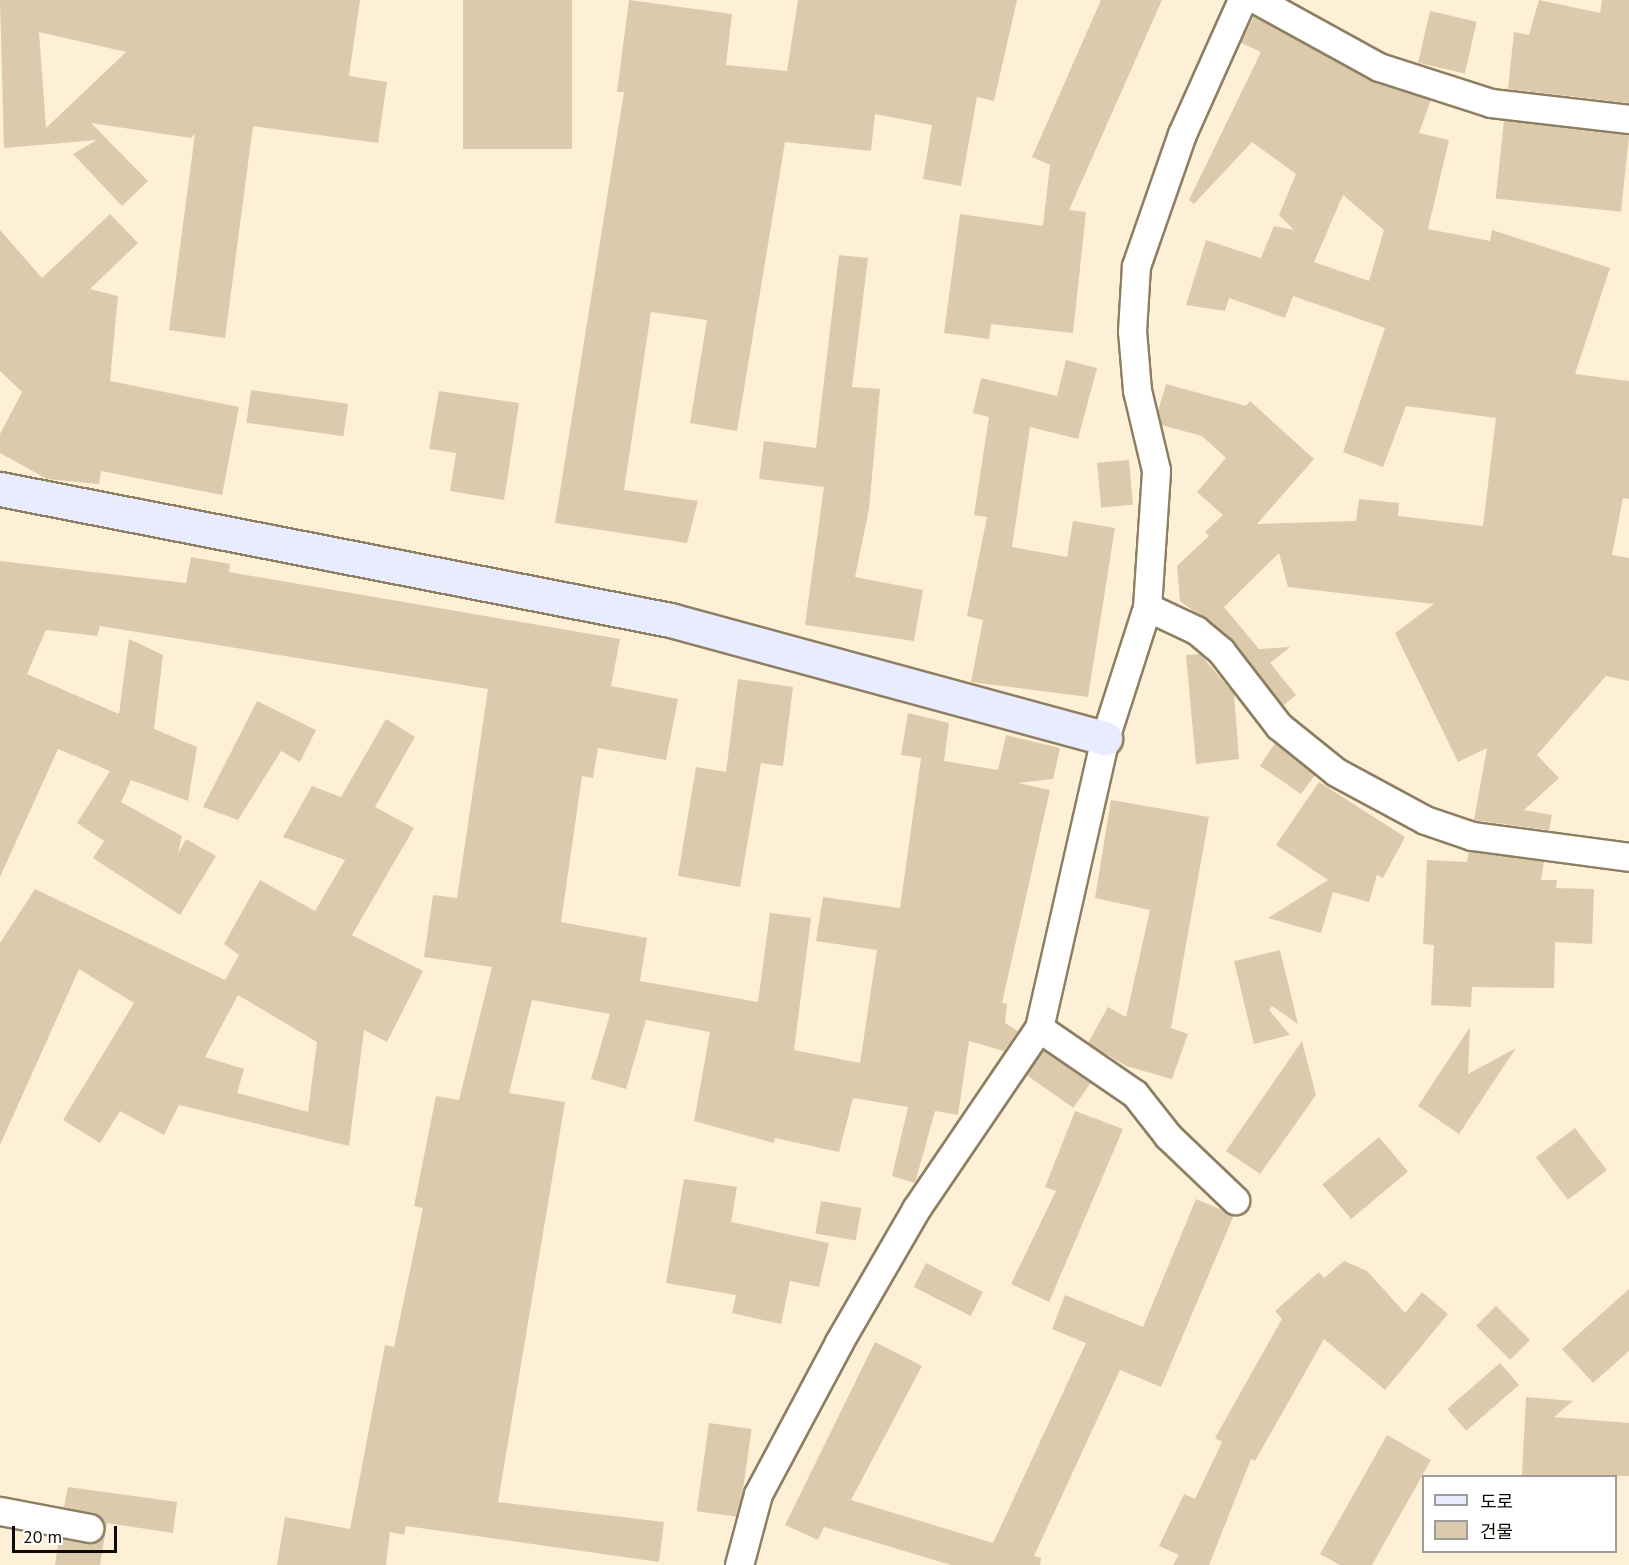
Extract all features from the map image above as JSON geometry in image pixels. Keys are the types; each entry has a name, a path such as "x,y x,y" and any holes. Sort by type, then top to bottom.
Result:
{"street":[{"path":"739,1565 758,1494 839,1342 916,1209 1038,1028 1105,738 1147,607 1156,470 1137,390 1132,331 1136,266 1182,134 1242,0"},
{"path":"1257,0 1379,67 1491,103 1629,119"},
{"path":"0,489 670,620 1105,738"},
{"path":"1147,607 1196,630 1221,651 1279,726 1336,772 1425,820 1472,836 1629,857"},
{"path":"1038,1028 1135,1094 1168,1136 1234,1200"},
{"path":"0,1511 89,1528"}],"building":[{"path":"0,0 360,0 349,76 387,82 378,143 253,126 225,338 169,330 195,134 191,138 91,123 148,181 122,206 73,154 97,140 4,148","holes":["39,32 126,52 46,128"]},
{"path":"463,0 572,0 572,149 463,149"},
{"path":"629,0 732,14 726,65 787,71 798,0 1017,0 994,101 977,97 961,186 923,179 932,125 875,114 871,151 785,142 737,431 690,423 707,320 651,312 624,490 698,501 687,543 555,523 624,92 617,92"},
{"path":"1101,0 1162,0 1069,210 1086,212 1073,333 991,324 989,339 944,333 960,214 1043,226 1050,165 1032,157"},
{"path":"1539,0 1600,13 1602,0 1629,0 1629,103 1508,89 1514,32 1529,35"},
{"path":"1430,11 1477,22 1465,73 1418,63"},
{"path":"1254,16 1371,81 1431,100 1419,133 1449,140 1428,229 1490,241 1492,230 1610,268 1575,374 1629,381 1629,499 1623,498 1612,555 1629,558 1629,681 1606,676 1537,755 1559,778 1524,810 1552,815 1549,830 1474,820 1487,748 1458,762 1395,633 1434,604 1288,587 1279,553 1224,607 1259,649 1290,647 1270,663 1296,695 1283,706 1231,639 1180,601 1177,566 1209,536 1205,532 1223,515 1197,492 1226,458 1202,436 1161,425 1158,411 1166,384 1246,406 1250,401 1314,459 1257,524 1356,521 1359,499 1399,503 1398,516 1483,526 1496,418 1406,406 1383,467 1343,452 1385,328 1293,296 1285,318 1229,298 1225,311 1186,305 1206,240 1261,258 1274,226 1294,230 1279,215 1296,174 1252,142 1194,204 1189,200 1261,52 1241,43","holes":["1343,195 1384,230 1369,281 1314,262"]},
{"path":"1504,120 1629,133 1621,212 1496,199"},
{"path":"110,214 138,243 90,289 118,296 110,381 239,407 222,495 101,471 99,484 47,479 0,453 0,434 22,392 0,371 0,230 42,278"},
{"path":"839,255 868,258 852,387 880,389 869,509 855,577 923,590 914,641 805,625 824,487 759,479 764,441 816,448"},
{"path":"1066,360 1097,368 1078,439 1030,427 1012,547 1067,557 1073,521 1115,528 1088,697 971,682 983,620 967,616 987,517 974,515 989,417 973,413 981,378 1057,396"},
{"path":"251,390 348,404 343,436 246,423"},
{"path":"439,391 519,403 504,500 450,491 456,453 429,449"},
{"path":"1129,460 1133,505 1101,508 1097,463"},
{"path":"191,557 230,564 229,572 620,639 611,686 678,699 666,760 598,748 593,778 582,776 561,922 647,938 640,981 758,1002 770,913 811,918 794,1050 860,1063 877,950 816,941 823,897 900,908 921,758 901,755 908,713 949,723 944,761 998,770 1006,735 1060,748 1053,779 1018,783 1050,790 1002,1003 1007,1004 1005,1023 1018,1031 1004,1051 969,1041 958,1115 935,1111 915,1183 892,1176 908,1107 853,1098 839,1152 775,1138 774,1143 694,1121 710,1032 646,1020 626,1089 591,1079 610,1014 532,1000 509,1093 565,1102 498,1502 664,1522 659,1562 406,1526 404,1535 390,1532 386,1565 277,1565 285,1517 350,1529 385,1345 394,1347 423,1208 414,1206 436,1096 459,1100 492,967 424,957 433,895 457,898 488,689 100,626 97,636 46,630 27,674 119,714 129,639 163,655 154,729 197,747 188,801 131,780 121,802 182,836 178,854 186,839 216,856 180,915 93,858 104,841 77,823 110,771 58,749 0,877 0,561 186,583"},
{"path":"1200,654 1234,694 1239,759 1196,764 1186,655"},
{"path":"738,679 793,687 783,766 761,763 740,887 678,876 696,767 726,772"},
{"path":"257,701 316,730 300,762 281,751 238,820 203,807"},
{"path":"386,719 415,737 375,807 414,828 352,935 423,971 387,1042 364,1030 349,1146 179,1105 164,1135 120,1111 100,1143 63,1120 134,1003 79,969 0,1145 0,943 35,889 225,980 239,955 224,944 260,880 315,911 345,860 283,837 312,786 341,797","holes":["238,995 317,1042 308,1112 237,1093 244,1069 205,1057"]},
{"path":"1275,743 1315,775 1301,794 1260,766"},
{"path":"1319,782 1405,837 1383,878 1377,875 1369,902 1333,892 1321,933 1268,918 1328,880 1276,845"},
{"path":"1111,800 1209,817 1171,1028 1188,1034 1172,1079 1126,1066 1088,1043 1108,1007 1126,1017 1150,910 1095,898"},
{"path":"1469,851 1544,861 1541,880 1557,880 1556,888 1594,889 1592,944 1555,942 1554,988 1472,987 1471,1007 1431,1005 1434,945 1423,944 1427,860 1467,862"},
{"path":"1280,950 1298,1024 1272,1006 1269,1010 1290,1035 1254,1044 1234,961"},
{"path":"1470,1027 1468,1074 1516,1048 1459,1134 1418,1106"},
{"path":"1302,1041 1316,1095 1260,1174 1226,1151"},
{"path":"1043,1050 1091,1083 1073,1108 1026,1075"},
{"path":"1075,1111 1123,1129 1049,1302 1011,1284 1056,1191 1045,1187"},
{"path":"1575,1128 1607,1170 1568,1200 1536,1157"},
{"path":"1379,1137 1408,1171 1351,1219 1322,1185"},
{"path":"684,1179 737,1187 731,1222 829,1243 819,1287 790,1281 781,1324 732,1313 736,1295 666,1283"},
{"path":"1196,1199 1234,1215 1161,1387 1120,1370 1034,1556 1041,1558 1040,1565 951,1565 824,1527 818,1540 785,1525 875,1342 922,1366 851,1500 993,1543 1086,1343 1052,1329 1065,1295 1143,1327"},
{"path":"821,1201 861,1208 856,1241 815,1233"},
{"path":"1344,1261 1367,1271 1405,1313 1422,1292 1448,1314 1385,1390 1324,1339 1255,1461 1251,1459 1209,1565 1173,1565 1179,1555 1159,1546 1184,1494 1195,1499 1222,1442 1215,1438 1282,1319 1275,1311 1319,1272 1324,1278"},
{"path":"926,1263 983,1292 971,1316 914,1287"},
{"path":"1629,1289 1629,1351 1593,1383 1562,1349"},
{"path":"1496,1306 1530,1340 1510,1360 1476,1326"},
{"path":"1500,1363 1519,1385 1466,1431 1447,1409"},
{"path":"1526,1397 1573,1401 1554,1417 1629,1423 1629,1476 1522,1475"},
{"path":"709,1423 752,1429 739,1517 697,1511"},
{"path":"1387,1435 1431,1460 1372,1565 1340,1565 1320,1554"},
{"path":"68,1487 177,1502 173,1533 107,1523 100,1565 55,1565 59,1538 94,1543 105,1530 99,1516 64,1507"}]}
